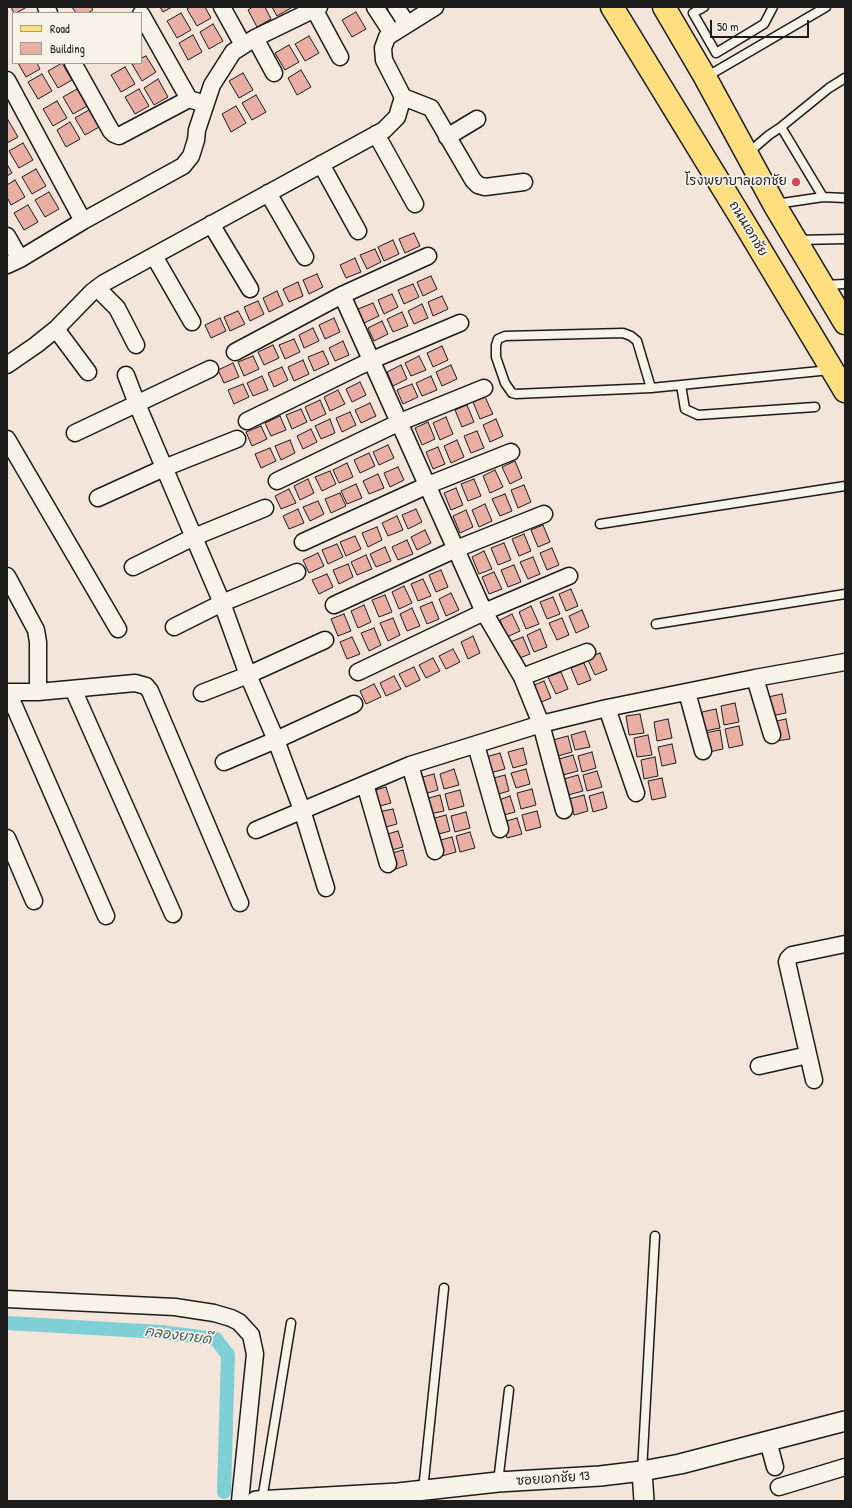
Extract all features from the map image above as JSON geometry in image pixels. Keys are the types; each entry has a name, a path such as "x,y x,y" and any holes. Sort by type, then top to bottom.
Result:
{"main road":[{"name":"ถนนเอกชัย","path":"612,7 845,391"},
{"path":"664,7 705,77 774,204 845,323"}],"street":[{"path":"222,7 274,73"},
{"path":"375,7 392,33"},
{"path":"396,7 406,24"},
{"path":"435,7 386,37 383,48 384,60 403,97 431,108 472,180 478,185 485,187 524,182"},
{"path":"7,236 14,262 82,221 183,166 191,156 205,104 212,85 233,52 249,42 316,8 340,57"},
{"path":"142,16 189,99 205,104"},
{"path":"74,64 111,131 119,136 189,99"},
{"path":"7,80 82,221"},
{"path":"7,365 56,329 97,288 104,283 384,130 397,117 403,97"},
{"path":"447,137 476,119"},
{"path":"376,134 416,204"},
{"path":"321,164 358,231"},
{"path":"268,193 305,257"},
{"path":"211,224 250,289"},
{"path":"154,256 192,322"},
{"path":"235,352 342,295 428,256"},
{"path":"97,288 117,308 136,345"},
{"path":"342,295 484,612 522,677 541,724 564,810"},
{"path":"247,421 372,360 460,323"},
{"path":"56,329 88,372"},
{"path":"75,433 210,369"},
{"path":"126,375 222,603 248,675 276,740 302,810 326,888"},
{"path":"277,482 400,422 484,388"},
{"path":"98,498 164,468 237,439"},
{"path":"7,440 118,629"},
{"path":"303,542 428,485 510,452"},
{"path":"133,567 194,537 265,508"},
{"path":"334,605 456,549 544,514"},
{"path":"174,627 222,603 297,572"},
{"path":"7,576 36,630 38,642 38,692"},
{"path":"358,672 484,612 569,576"},
{"path":"202,693 248,675 325,640"},
{"path":"522,677 587,652"},
{"path":"256,830 410,765 541,724 606,708 755,678 845,662"},
{"path":"755,678 772,735"},
{"path":"106,916 8,692 38,692 135,683 146,686 150,691 240,903"},
{"path":"73,689 173,914"},
{"path":"687,692 703,751"},
{"path":"224,762 354,704"},
{"path":"606,708 636,793"},
{"path":"476,745 500,829"},
{"path":"410,765 435,851"},
{"path":"365,784 388,864"},
{"path":"7,838 34,900"},
{"path":"814,1080 788,966 788,959 792,955 845,944"},
{"path":"759,1066 808,1055"},
{"path":"7,1299 175,1307 214,1313 239,1322 251,1335 255,1354 240,1501"},
{"name":"ซอยเอกชัย 13","path":"256,1501 423,1491 498,1482 600,1476 642,1471 680,1464 845,1421"},
{"path":"768,1441 778,1484 845,1467"},
{"path":"642,1471 644,1501"}],"lane":[{"path":"704,7 693,13 716,53 764,24 773,7"},
{"path":"705,77 826,7"},
{"path":"746,154 770,135 782,128 829,88 845,78"},
{"path":"782,128 823,197"},
{"path":"774,204 823,197 845,198"},
{"path":"796,240 845,239"},
{"path":"822,285 845,284"},
{"path":"651,388 637,341 631,336 623,333 506,336 498,338 496,345 496,357 505,383 512,393 516,394 651,388 832,370"},
{"path":"681,385 685,409 698,415 815,407"},
{"path":"600,524 845,486"},
{"path":"656,624 845,594"},
{"path":"642,1471 655,1236"},
{"path":"423,1491 444,1288"},
{"path":"262,1500 291,1323"},
{"path":"498,1482 509,1390"}],"building":[{"path":"11,7 27,7 18,12 14,12"},
{"path":"72,7 91,7 93,10 90,12 75,12"},
{"path":"160,7 172,7 163,12"},
{"path":"190,7 205,7 211,18 197,26 187,9"},
{"path":"253,7 265,7 271,19 257,27 248,10"},
{"path":"272,7 290,7 291,8 277,16"},
{"path":"356,12 366,29 352,37 342,20"},
{"path":"181,13 191,30 177,38 167,21"},
{"path":"213,24 223,41 209,49 200,32"},
{"path":"193,35 202,52 188,60 179,43"},
{"path":"309,36 319,53 305,61 295,44"},
{"path":"289,45 299,62 285,70 275,53"},
{"path":"146,56 156,72 142,81 132,64 142,64 142,58"},
{"path":"19,64 38,64 40,69 26,77"},
{"path":"63,64 72,80 58,88 48,71"},
{"path":"125,67 135,84 121,92 111,75"},
{"path":"301,70 311,87 297,95 288,78"},
{"path":"243,73 253,90 239,98 229,81"},
{"path":"42,74 52,91 38,99 28,82"},
{"path":"158,79 168,97 154,105 144,88"},
{"path":"77,89 87,106 73,114 63,97"},
{"path":"139,89 149,106 135,114 125,97"},
{"path":"256,95 266,112 252,120 242,103"},
{"path":"57,101 67,118 53,126 43,109"},
{"path":"236,106 246,123 231,132 222,114"},
{"path":"89,110 99,127 85,135 75,118"},
{"path":"8,120 18,137 7,143 7,121"},
{"path":"70,122 80,139 66,147 57,130"},
{"path":"23,143 33,160 19,168 9,151"},
{"path":"7,164 12,173 7,176"},
{"path":"36,169 46,186 32,194 22,177"},
{"path":"15,180 25,197 11,205 7,197 7,185"},
{"path":"49,192 59,209 45,217 35,200"},
{"path":"28,205 38,222 24,230 14,213"},
{"path":"414,233 420,246 405,253 399,239"},
{"path":"393,240 399,254 384,261 378,247"},
{"path":"375,249 381,262 367,269 360,255"},
{"path":"355,258 361,272 346,278 340,265"},
{"path":"317,274 323,287 309,294 303,280"},
{"path":"431,276 437,289 423,296 417,282"},
{"path":"298,282 303,296 289,302 283,289"},
{"path":"413,284 419,297 404,304 398,290"},
{"path":"277,291 283,305 269,312 263,298"},
{"path":"392,294 398,307 384,314 378,300"},
{"path":"442,296 448,309 433,316 428,302"},
{"path":"258,301 264,314 250,321 244,307"},
{"path":"373,303 379,316 364,323 358,309"},
{"path":"422,304 428,318 414,324 408,311"},
{"path":"238,311 245,324 230,331 224,317"},
{"path":"402,312 408,326 393,332 387,319"},
{"path":"220,318 226,331 211,338 205,325"},
{"path":"334,318 340,332 325,339 319,325"},
{"path":"382,321 388,334 374,341 368,328"},
{"path":"313,328 319,341 304,348 299,335"},
{"path":"294,339 300,352 285,359 279,345"},
{"path":"343,341 349,355 335,361 329,348"},
{"path":"273,345 279,358 264,365 258,352"},
{"path":"442,346 448,360 433,367 427,353"},
{"path":"323,351 329,364 314,371 308,357"},
{"path":"253,356 259,369 244,376 238,362"},
{"path":"419,356 426,370 411,376 405,363"},
{"path":"303,360 309,374 294,381 288,367"},
{"path":"233,363 239,377 224,383 218,370"},
{"path":"401,365 407,379 393,386 387,372"},
{"path":"451,365 457,379 442,386 436,372"},
{"path":"282,367 288,380 274,387 268,373"},
{"path":"262,376 268,390 253,396 247,383"},
{"path":"431,376 437,390 422,396 416,383"},
{"path":"360,382 366,395 352,402 346,389"},
{"path":"243,384 249,397 234,404 228,390"},
{"path":"412,384 418,397 403,404 397,390"},
{"path":"338,390 345,404 330,411 324,397"},
{"path":"485,397 493,414 480,419 473,402"},
{"path":"320,400 326,414 311,421 305,407"},
{"path":"370,403 376,416 361,423 355,410"},
{"path":"467,405 474,422 462,427 455,410"},
{"path":"301,409 307,422 292,429 286,415"},
{"path":"350,412 356,425 342,432 336,418"},
{"path":"280,416 286,430 271,436 265,423"},
{"path":"446,417 453,434 440,440 433,423"},
{"path":"330,419 335,433 321,439 315,426"},
{"path":"496,419 503,436 490,442 483,425"},
{"path":"428,422 435,439 422,445 415,428"},
{"path":"261,426 267,439 252,446 246,432"},
{"path":"311,429 317,442 303,449 297,436"},
{"path":"477,431 484,448 471,453 464,436"},
{"path":"290,440 295,453 281,460 275,446"},
{"path":"457,440 464,457 451,463 444,446"},
{"path":"388,445 394,458 379,465 373,452"},
{"path":"438,447 445,464 433,469 426,452"},
{"path":"270,448 276,461 261,468 255,454"},
{"path":"369,453 375,466 360,473 354,460"},
{"path":"515,461 522,478 510,484 502,467"},
{"path":"347,463 353,477 339,483 333,470"},
{"path":"398,467 404,480 390,487 384,473"},
{"path":"495,470 503,487 490,493 483,476"},
{"path":"330,471 336,484 322,491 315,477"},
{"path":"378,474 384,488 369,494 363,481"},
{"path":"308,479 314,493 300,500 294,486"},
{"path":"474,479 481,496 468,501 461,484"},
{"path":"356,484 362,498 347,504 341,491"},
{"path":"524,485 531,502 518,508 511,490"},
{"path":"456,488 463,505 451,510 444,493"},
{"path":"289,489 296,503 281,509 275,496"},
{"path":"340,493 346,506 331,513 325,499"},
{"path":"505,494 512,511 500,516 492,499"},
{"path":"318,501 324,514 310,521 303,507"},
{"path":"485,504 492,521 479,527 472,510"},
{"path":"298,509 304,523 289,529 283,516"},
{"path":"416,509 422,522 408,529 402,515"},
{"path":"466,510 473,527 460,533 453,516"},
{"path":"397,516 403,530 388,536 382,523"},
{"path":"543,525 550,542 538,547 531,530"},
{"path":"377,527 382,540 368,547 362,533"},
{"path":"425,530 431,543 417,550 411,537"},
{"path":"524,534 531,551 519,556 512,539"},
{"path":"355,536 361,549 346,556 340,542"},
{"path":"407,540 413,554 398,560 392,547"},
{"path":"504,543 511,560 498,565 491,548"},
{"path":"337,544 343,557 328,564 322,550"},
{"path":"385,547 391,561 376,567 370,554"},
{"path":"552,548 559,565 547,570 540,553"},
{"path":"484,551 492,569 479,574 472,557"},
{"path":"318,553 324,566 309,573 303,560"},
{"path":"366,555 372,569 357,575 351,562"},
{"path":"533,557 540,574 528,579 520,562"},
{"path":"348,564 353,577 339,584 333,570"},
{"path":"514,565 521,582 508,587 501,570"},
{"path":"441,570 448,587 436,592 429,575"},
{"path":"494,572 502,589 489,594 482,577"},
{"path":"327,574 333,587 319,594 312,580"},
{"path":"423,579 431,596 418,601 411,584"},
{"path":"404,586 412,603 399,609 392,592"},
{"path":"571,589 578,606 566,611 559,594"},
{"path":"451,593 459,610 446,616 439,599"},
{"path":"385,595 392,612 379,617 372,600"},
{"path":"553,597 560,614 547,619 540,602"},
{"path":"432,602 439,619 427,624 420,607"},
{"path":"364,605 371,622 358,628 351,611"},
{"path":"531,606 539,624 526,629 519,612"},
{"path":"412,608 420,626 407,631 400,614"},
{"path":"582,610 589,627 576,633 569,616"},
{"path":"344,614 351,631 338,636 331,619"},
{"path":"512,614 520,631 507,637 500,620"},
{"path":"393,618 400,635 388,641 380,623"},
{"path":"562,618 569,635 557,640 549,623"},
{"path":"374,628 381,645 369,651 361,633"},
{"path":"540,629 547,647 534,652 527,635"},
{"path":"473,636 480,653 468,659 461,642"},
{"path":"352,637 360,654 347,659 340,642"},
{"path":"523,637 530,654 517,659 510,642"},
{"path":"453,649 460,662 446,669 439,656"},
{"path":"600,653 607,670 595,675 587,658"},
{"path":"433,658 440,671 426,678 419,665"},
{"path":"584,663 591,680 578,685 571,668"},
{"path":"414,667 420,680 406,687 399,674"},
{"path":"561,672 568,689 556,694 548,677"},
{"path":"394,676 401,689 386,696 380,683"},
{"path":"544,681 551,698 539,703 532,686"},
{"path":"374,684 381,697 366,704 360,691"},
{"path":"782,694 786,713 771,716 768,697"},
{"path":"735,703 739,722 724,725 721,706"},
{"path":"716,709 720,728 705,731 702,712"},
{"path":"640,714 644,733 629,735 626,716"},
{"path":"668,719 672,738 657,741 654,722"},
{"path":"786,719 790,739 776,741 772,722"},
{"path":"739,726 743,745 729,748 725,729"},
{"path":"720,730 723,749 709,752 705,733"},
{"path":"585,731 590,747 575,750 571,735"},
{"path":"648,735 652,755 637,757 634,738"},
{"path":"568,736 572,752 558,756 553,740"},
{"path":"672,744 676,763 662,766 658,747"},
{"path":"523,748 527,764 513,768 508,752"},
{"path":"592,752 596,768 582,772 578,756"},
{"path":"500,753 505,769 490,773 486,757"},
{"path":"573,755 578,771 563,775 559,759"},
{"path":"655,757 658,776 644,779 641,760"},
{"path":"454,769 459,785 444,789 440,774"},
{"path":"526,769 530,784 516,788 511,773"},
{"path":"597,771 602,787 587,791 583,775"},
{"path":"434,774 438,790 424,794 419,778"},
{"path":"505,775 509,791 495,795 490,779"},
{"path":"578,775 583,791 568,795 564,779"},
{"path":"662,778 666,797 652,800 648,781"},
{"path":"386,787 391,803 376,807 372,791"},
{"path":"532,789 536,805 521,809 517,793"},
{"path":"460,790 464,806 449,810 445,794"},
{"path":"603,792 607,808 593,812 589,796"},
{"path":"440,795 444,811 430,814 425,799"},
{"path":"584,795 588,811 574,815 569,799"},
{"path":"510,796 515,812 500,816 496,801"},
{"path":"393,809 397,824 382,828 378,812"},
{"path":"537,811 541,827 526,831 522,815"},
{"path":"466,812 470,828 455,832 451,816"},
{"path":"446,815 450,831 435,835 431,819"},
{"path":"517,818 522,834 507,838 503,822"},
{"path":"398,831 403,847 388,851 384,835"},
{"path":"470,832 475,848 460,852 456,836"},
{"path":"452,837 456,852 442,856 437,841"},
{"path":"403,850 407,865 393,870 389,854"}],"waterway":[{"name":"คลองยายดี","path":"7,1323 161,1332 216,1339 228,1355 224,1492"}],"place":[{"name":"โรงพยาบาลเอกชัย","path":"796,182"}]}
